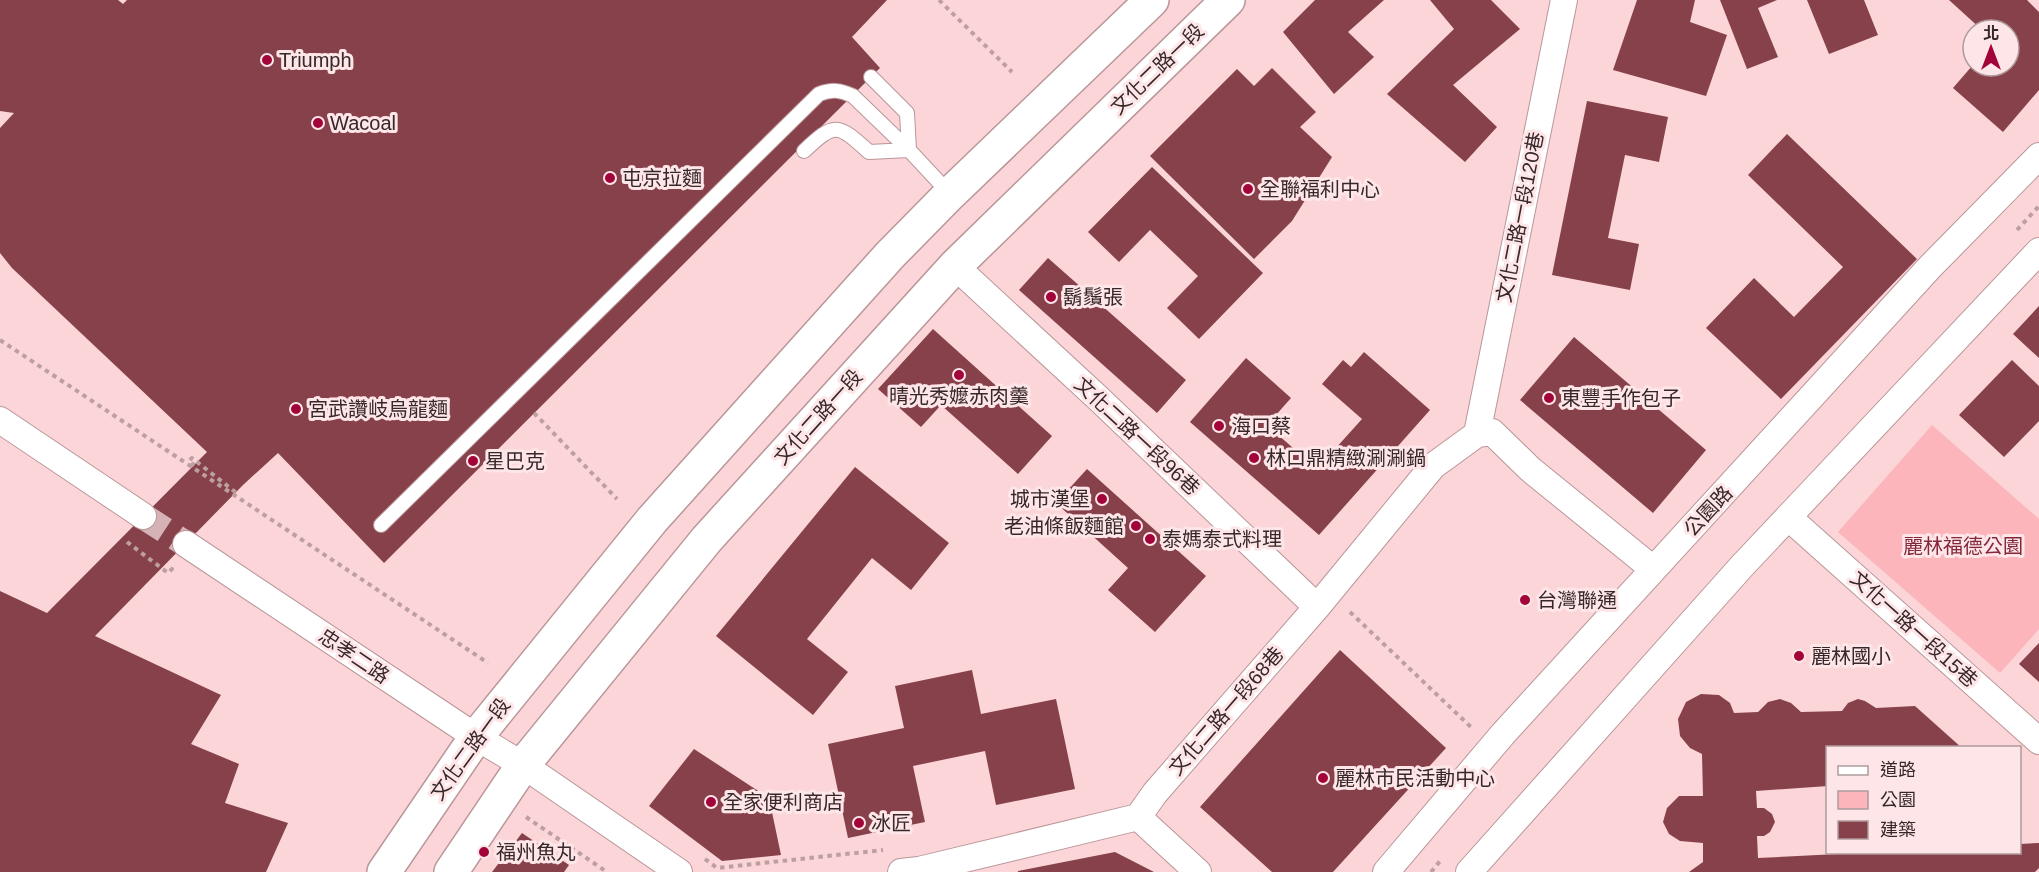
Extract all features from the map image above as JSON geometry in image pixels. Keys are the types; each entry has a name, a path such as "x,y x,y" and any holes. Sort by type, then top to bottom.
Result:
{"street":[{"name":"文化二路一段","path":"384,872 476,737 652,520 890,255 950,194 1152,0"},
{"name":"文化二路一段","path":"451,872 523,765 707,539 955,266 1228,0"},
{"name":"文化二路一段120巷","path":"1477,434 1564,0"},
{"name":"公園路","path":"1386,872 1492,747 1653,569 1929,268 2039,156"},
{"path":"1469,872 1742,566 2039,251"},
{"name":"文化二路一段96巷","path":"955,266 1099,399 1317,607"},
{"path":"0,420 143,516"},
{"path":"1477,434 1492,432 1530,469 1653,569"},
{"name":"文化二路一段68巷","path":"1138,817 1155,793 1317,607 1433,466 1477,434"},
{"name":"文化一路一段15巷","path":"1788,517 2039,741"},
{"name":"忠孝二路","path":"186,544 476,737 523,765"},
{"path":"523,765 679,872"},
{"path":"901,872 919,870 1138,817 1198,872"}],"lane":[{"path":"871,77 908,113 909,150"},
{"path":"381,525 819,94 831,90 842,91 853,96 909,150 950,194"},
{"path":"804,151 825,132 833,129 843,131 869,152 909,150"}],"path":[{"path":"939,0 1012,72"},
{"path":"0,340 488,663"},
{"path":"534,413 617,499"},
{"path":"191,466 193,464 189,461 192,458 239,495"},
{"path":"122,538 168,573 172,569 168,566"},
{"path":"1317,607 1352,613 1492,747"},
{"path":"524,815 607,872"},
{"path":"699,854 717,868 891,849"}],"green space":[{"name":"麗林福德公園","path":"1932,425 2039,519 2039,629 2000,673 1838,532"}],"building":[{"path":"0,0 118,0 123,4 127,0 887,0 852,37 880,68 384,563 278,453 243,485 95,636 221,695 191,744 239,764 225,803 288,823 266,872 0,872 0,591 47,613 207,452 12,268 0,253 0,128 14,113 0,111"},
{"path":"1315,0 1384,0 1348,32 1374,57 1334,94 1283,32"},
{"path":"1430,0 1491,0 1520,29 1453,85 1497,127 1465,162 1387,94 1454,29"},
{"path":"1637,0 1695,0 1690,22 1727,35 1706,96 1613,70"},
{"path":"1720,0 1777,0 1758,8 1778,57 1747,69"},
{"path":"1807,0 1864,0 1878,35 1829,54"},
{"path":"1949,0 2027,0 2039,12 2039,90 2003,132 1953,88 1962,78 2021,78 2021,18 1969,18"},
{"name":"全聯福利中心","path":"1272,68 1316,112 1300,127 1332,157 1292,221 1254,259 1150,156 1237,69 1254,86"},
{"path":"1587,101 1668,117 1659,162 1625,155 1608,238 1639,244 1630,290 1552,275"},
{"path":"1787,134 1917,259 1781,399 1706,328 1754,278 1794,317 1843,267 1748,175"},
{"path":"1152,167 1263,273 1199,339 1167,308 1198,276 1150,230 1119,262 1088,232"},
{"path":"1048,258 1186,380 1157,413 1019,290"},
{"path":"2039,306 2039,358 2013,334"},
{"path":"933,329 1052,436 1018,474 941,405 921,427 878,389"},
{"path":"1574,337 1706,450 1653,513 1520,400"},
{"path":"1364,352 1430,410 1319,535 1190,422 1246,358 1291,398 1267,425 1317,469 1362,419 1322,384 1343,360 1351,367"},
{"path":"2012,360 2039,386 2039,421 2004,457 1959,415"},
{"path":"855,467 949,543 911,590 872,558 807,639 848,672 813,715 716,636"},
{"path":"1087,469 1206,576 1155,632 1108,590 1128,568 1056,503"},
{"path":"2039,643 2039,682 2019,664"},
{"name":"麗林市民活動中心","path":"1340,650 1446,748 1333,872 1272,872 1200,807"},
{"path":"972,670 981,714 1056,699 1075,789 996,805 985,751 913,766 925,822 848,838 828,744 904,728 895,686"},
{"path":"1701,694 1719,695 1730,703 1734,713 1758,712 1768,702 1780,699 1791,703 1801,712 1842,711 1848,703 1858,699 1876,708 1915,706 1960,746 1826,746 1826,786 1756,791 1757,808 1764,808 1772,814 1775,822 1770,832 1764,836 1757,836 1758,858 1837,854 2021,854 2021,844 2039,843 2039,868 2035,872 1689,872 1703,862 1703,843 1680,841 1669,834 1663,822 1667,808 1679,796 1703,796 1702,754 1690,748 1680,736 1678,719 1686,702"},
{"name":"全家便利商店","path":"694,749 769,798 781,855 722,861 649,806"},
{"path":"522,833 569,865 564,872 492,872"},
{"path":"1115,852 1154,872 1018,872 1018,871"}],"tunnel":[{"path":"143,516 186,544"}],"place":[{"name":"Triumph","path":"267,60"},
{"name":"Wacoal","path":"318,123"},
{"name":"屯京拉麵","path":"610,178"},
{"name":"全聯福利中心","path":"1248,189"},
{"name":"鬍鬚張","path":"1051,297"},
{"name":"晴光秀嬤赤肉羹","path":"959,375"},
{"name":"東豐手作包子","path":"1549,398"},
{"name":"宮武讚岐烏龍麵","path":"296,409"},
{"name":"海口蔡","path":"1219,426"},
{"name":"林口鼎精緻涮涮鍋","path":"1254,458"},
{"name":"星巴克","path":"473,461"},
{"name":"城市漢堡","path":"1102,499"},
{"name":"老油條飯麵館","path":"1136,526"},
{"name":"泰媽泰式料理","path":"1150,539"},
{"name":"台灣聯通","path":"1525,600"},
{"name":"麗林國小","path":"1799,656"},
{"name":"麗林市民活動中心","path":"1323,778"},
{"name":"全家便利商店","path":"711,802"},
{"name":"冰匠","path":"859,823"},
{"name":"福州魚丸","path":"484,852"}]}
